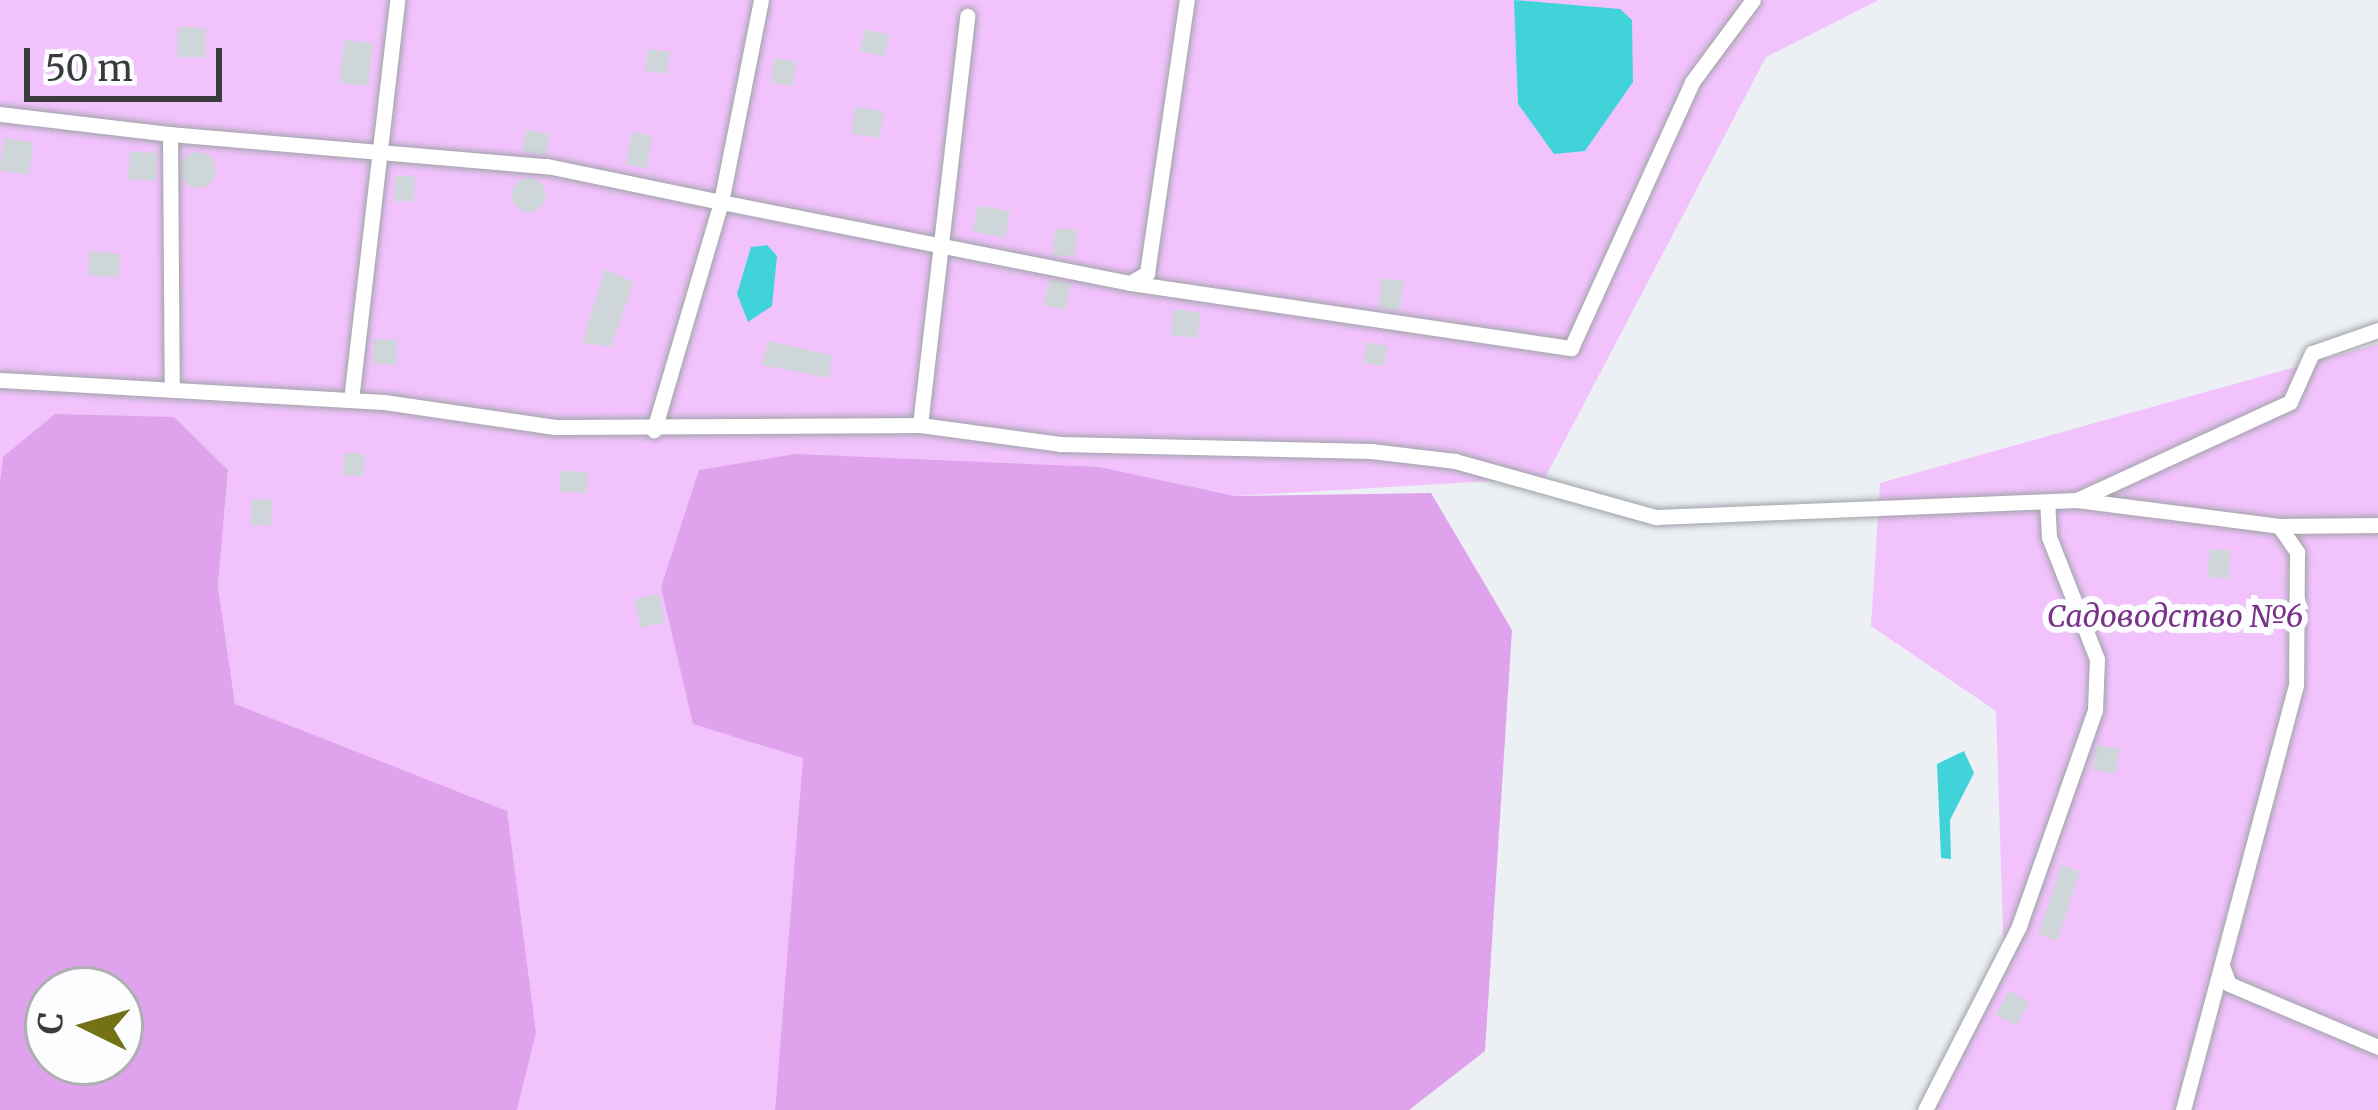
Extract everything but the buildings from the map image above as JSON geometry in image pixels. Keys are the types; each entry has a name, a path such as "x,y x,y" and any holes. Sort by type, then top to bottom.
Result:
{"lane":[{"path":"351,400 375,147 398,0"},
{"path":"655,430 721,202 761,0"},
{"path":"1130,283 1148,274 1187,0"},
{"path":"0,114 170,134 375,147 547,166 1130,283 1571,348 1692,82 1753,0"},
{"path":"920,425 936,246 968,16"},
{"path":"170,134 172,390"},
{"path":"2077,500 2290,402 2312,353 2378,330"},
{"path":"0,380 351,400 655,430 920,425 1060,444 1434,459 1655,517 2077,500 2279,526 2378,525"},
{"path":"1925,1110 2019,926 2095,710 2097,659 2049,537 2047,503"},
{"path":"2183,1110 2296,685 2297,552 2279,526"},
{"path":"2221,963 2229,984 2378,1047"}],"green space":[{"path":"0,0 1879,0 1766,57 1545,478 1235,496 1100,467 804,758 775,1110 517,1110 536,1033 354,760 235,704 218,586 228,470 3,457 0,480"},
{"name":"Садоводство №6","path":"2378,344 2378,1110 1918,1110 2004,961 1996,711 1871,626 1880,483"}],"shaded area":[{"path":"55,414 174,417 228,470 218,586 235,704 507,811 536,1033 517,1110 0,1110 3,457"},
{"path":"796,454 1100,467 1235,496 1431,493 1512,630 1485,1051 1409,1110 775,1110 803,758 693,724 661,587 699,470"}],"water":[{"path":"1514,0 1620,9 1632,20 1633,82 1585,151 1554,154 1518,104"},
{"path":"767,245 777,256 772,306 748,322 737,294 751,247"},
{"path":"1964,751 1974,773 1950,820 1951,859 1941,858 1937,764"}]}
